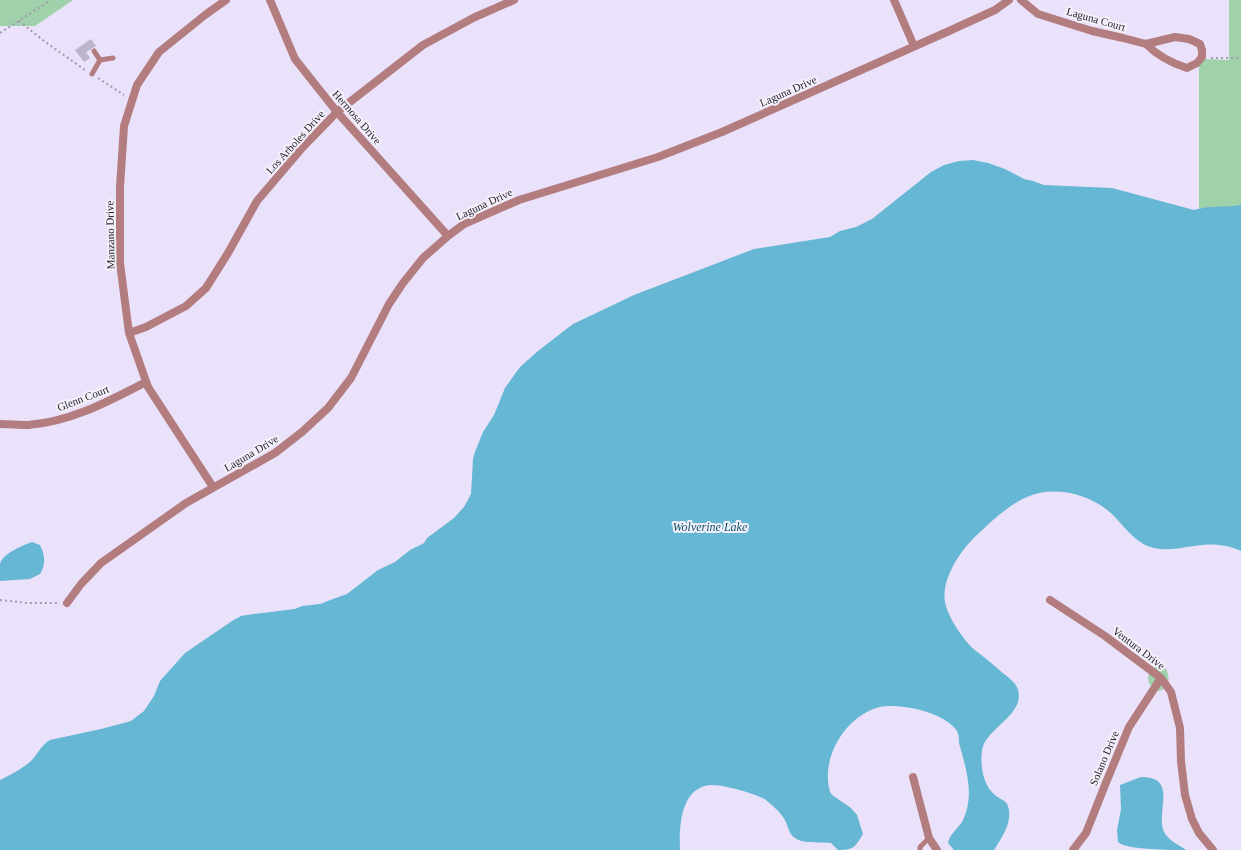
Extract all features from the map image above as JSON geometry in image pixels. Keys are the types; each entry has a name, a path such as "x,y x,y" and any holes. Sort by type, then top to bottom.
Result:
{"street":[{"name":"Manzano Drive","path":"213,487 148,387 129,333 120,263 120,187 124,126 137,85 159,52 226,0"},
{"name":"Hermosa Drive","path":"270,0 295,59 337,112 448,236"},
{"name":"Los Arboles Drive","path":"129,333 146,327 186,306 206,288 258,201 303,147 337,112 423,45 475,17 514,0"},
{"path":"894,0 914,46"},
{"name":"Laguna Drive","path":"67,603 81,584 101,563 170,513 213,487 243,472 275,453 302,432 328,408 350,378 389,304 402,283 423,258 448,236 470,221 519,200 658,157 715,134 855,74 994,10 1008,0"},
{"name":"Laguna Court","path":"1021,0 1038,14 1092,31 1146,44 1174,64 1187,68 1197,63 1202,58 1200,44 1189,39 1175,37 1146,44"},
{"name":"Glenn Court","path":"0,424 28,424 64,418 101,405 146,382"},
{"name":"Ventura Drive","path":"1050,600 1105,636 1161,678 1171,692 1180,728 1181,761 1185,795 1192,819 1199,833 1213,850"},
{"name":"Solano Drive","path":"1073,850 1086,833 1129,727 1161,678"},
{"path":"913,777 929,838 937,850"}],"lane":[{"path":"94,51 100,60"},
{"path":"100,60 113,58"},
{"path":"92,74 100,60"},
{"path":"920,850 929,838"}],"path":[{"path":"0,32 51,0"},
{"path":"19,21 44,41 132,100"},
{"path":"1202,58 1241,58"},
{"path":"0,600 28,603 67,603"}],"green space":[{"path":"0,0 73,0 35,26 0,26"},
{"path":"1229,0 1241,0 1241,264 1227,208 1199,208 1199,65 1204,59 1229,60"},
{"path":"1157,665 1166,669 1168,676 1167,685 1159,691 1151,686 1148,679 1150,671"}],"water":[{"name":"Wolverine Lake","path":"973,160 988,163 1005,169 1024,179 1044,185 1112,188 1194,210 1241,205 1241,551 1230,547 1212,544 1169,549 1154,548 1136,539 1112,514 1093,501 1072,494 1049,492 1038,493 1013,504 972,540 959,556 949,574 946,584 945,602 953,622 971,647 1012,681 1018,690 1019,699 1016,707 990,735 982,751 982,769 985,781 991,791 1007,804 1009,812 1008,824 994,850 954,850 948,843 967,811 969,791 967,772 957,731 951,724 922,710 899,706 889,706 880,707 856,719 838,740 832,752 828,779 830,792 851,808 857,815 863,834 854,847 848,849 838,850 831,843 798,840 791,834 785,819 766,800 740,790 724,786 710,785 700,788 693,793 687,801 683,810 681,821 680,850 0,850 0,780 16,772 27,764 47,742 50,740 131,721 144,711 154,696 160,681 185,653 232,621 241,616 320,604 347,594 378,570 395,562 410,550 424,543 427,538 454,518 464,507 471,494 473,459 475,452 483,432 494,415 505,388 520,367 573,324 634,295 754,249 830,237 840,231 856,227 872,219 931,172 944,165 959,161"},
{"path":"32,542 40,545 43,552 44,564 40,574 30,579 0,581 0,564 2,560 13,550"},
{"path":"1141,777 1153,779 1159,783 1163,789 1162,824 1164,832 1171,840 1186,850 1160,850 1130,847 1118,842 1117,830 1121,809 1120,785"}],"building":[{"path":"91,39 96,46 86,52 90,58 84,62 75,50"}]}
